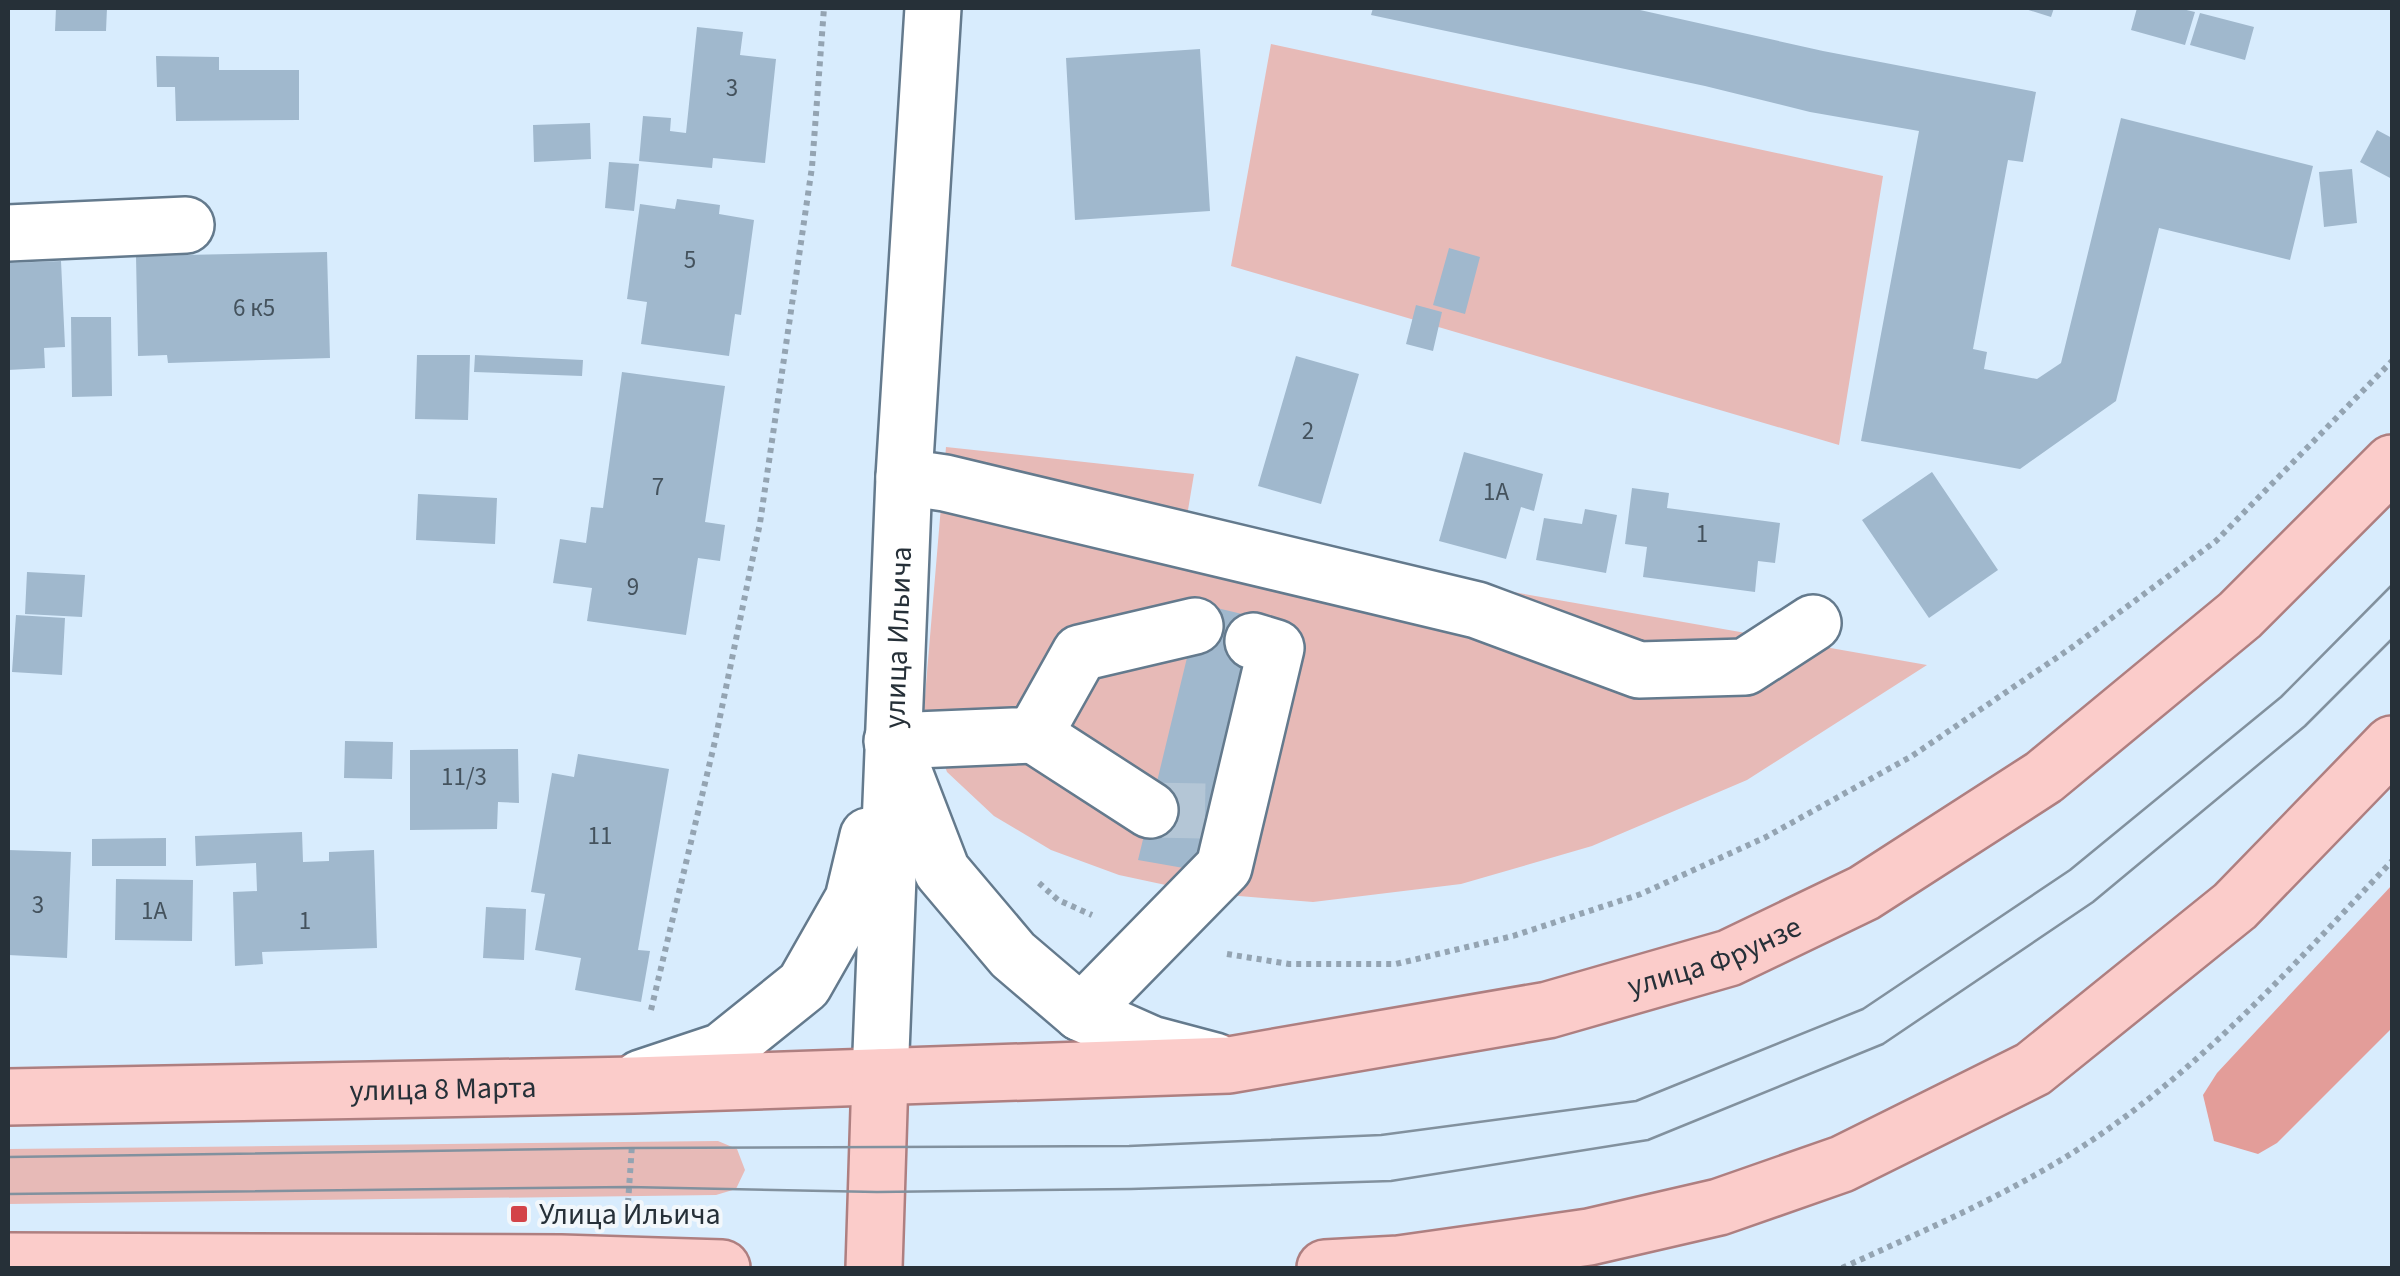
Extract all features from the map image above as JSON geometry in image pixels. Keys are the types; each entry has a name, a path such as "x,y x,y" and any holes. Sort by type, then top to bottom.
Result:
{"main road":[{"name":"улица Фрунзе","path":"880,1077 1229,1065 1548,1010 1729,958 1864,892 2044,777 2240,615 2392,463"},
{"path":"1324,1268 1400,1264 1588,1237 1718,1207 1842,1164 2033,1069 2236,906 2392,744"},
{"name":"улица 8 Марта","path":"8,1098 880,1077"},
{"name":"улица Ильича","path":"874,1268 880,1077"},
{"path":"8,1261 722,1268"}],"street":[{"name":"улица Ильича","path":"880,1077 904,477 933,8"},
{"path":"8,233 186,225"},
{"path":"904,477 945,483 1477,610 1639,670 1745,667 1813,622"},
{"path":"1034,736 1080,652 1195,626"},
{"path":"1081,1013 1224,867 1224,810 1276,648 1254,641"},
{"path":"892,741 1034,736 1150,810"},
{"path":"628,1083 722,1051 804,986 853,899 892,741"},
{"path":"892,741 942,871 1013,955 1081,1013 1151,1044 1229,1065"}],"path":[{"path":"588,1265 638,1022 650,1015 715,741 760,523 812,167 824,8"},
{"path":"2380,374 2392,362"},
{"path":"1842,1268 1993,1199 2111,1128 2219,1039 2392,861"}],"shaded area":[{"path":"1271,44 1883,176 1839,445 1231,266"},
{"path":"946,447 1194,474 1184,534 1927,665 1747,780 1592,846 1461,884 1313,902 1203,893 1119,875 1051,850 994,816 947,772 924,708"},
{"path":"2392,885 2392,1028 2277,1143 2258,1154 2214,1141 2203,1095 2217,1073"},
{"path":"718,1141 737,1149 745,1170 736,1189 716,1195 8,1204 8,1149"}],"building":[{"path":"56,8 107,8 106,31 55,31"},
{"path":"1373,8 1631,8 1823,51 2036,92 2023,162 2008,160 1973,349 1987,352 1984,369 2037,379 2061,363 2121,118 2313,166 2290,260 2159,228 2116,401 2020,469 1861,441 1919,131 1810,112 1371,15"},
{"path":"2022,8 2054,8 2051,17"},
{"path":"2137,8 2195,12 2185,45 2131,30"},
{"path":"2200,13 2254,27 2245,60 2190,45"},
{"path":"697,27 743,32 740,55 776,59 765,163 713,158 712,168 639,161 643,116 671,118 670,131 686,133"},
{"path":"1200,49 1210,211 1075,220 1066,58"},
{"path":"156,56 219,57 219,70 299,70 299,120 176,121 175,87 157,87"},
{"path":"590,123 591,159 534,162 533,125"},
{"path":"2377,130 2392,138 2392,179 2360,162"},
{"path":"609,162 639,164 634,211 605,208"},
{"path":"2352,169 2357,223 2324,227 2319,172"},
{"path":"677,199 720,205 719,214 754,220 741,315 735,314 729,356 641,344 647,302 627,299 640,204 675,209"},
{"path":"1449,248 1480,257 1465,314 1433,305"},
{"path":"327,252 330,358 168,363 167,355 138,356 136,256"},
{"path":"61,261 65,347 44,348 45,368 8,370 8,263"},
{"path":"1416,305 1442,312 1433,351 1406,344"},
{"path":"71,317 111,317 112,396 72,397"},
{"path":"417,355 470,355 468,420 415,419"},
{"path":"475,355 583,360 582,376 474,372"},
{"path":"1296,356 1359,374 1321,504 1258,486"},
{"path":"622,372 725,386 705,522 725,525 720,561 698,558 686,635 587,621 592,588 553,583 560,539 586,543 591,507 603,508"},
{"path":"1464,452 1543,474 1534,511 1521,507 1506,559 1439,541"},
{"path":"1932,472 1998,570 1929,618 1862,520"},
{"path":"1632,488 1669,493 1667,508 1780,523 1775,563 1758,561 1755,592 1643,577 1647,547 1625,544"},
{"path":"418,494 497,498 495,544 416,540"},
{"path":"1585,509 1617,515 1606,573 1536,560 1544,518 1582,524"},
{"path":"27,572 85,575 82,617 25,614"},
{"path":"1200,604 1259,618 1195,870 1138,860"},
{"path":"16,615 65,618 62,675 12,672"},
{"path":"345,741 393,742 392,779 344,778"},
{"path":"518,749 519,803 498,802 497,829 410,830 410,750"},
{"path":"578,754 669,769 638,950 650,951 641,1002 575,990 581,958 535,950 545,894 531,892 552,773 574,777"},
{"path":"302,832 303,862 329,861 329,852 374,850 377,948 262,952 263,964 235,966 233,892 257,891 256,863 196,866 195,836"},
{"path":"166,838 166,866 92,866 92,839"},
{"path":"8,850 71,852 67,958 8,955"},
{"path":"116,879 193,880 192,941 115,940"},
{"path":"486,907 526,909 524,960 483,958"}],"tunnel":[{"path":"1150,810 1210,811"}],"tram line":[{"path":"8,1157 1129,1146 1381,1135 1636,1101 1863,1009 2070,870 2281,697 2392,585"},
{"path":"8,1194 629,1187 877,1192 1391,1181 1648,1140 1883,1044 2093,902 2305,726 2392,639"}],"place":[{"name":"Улица Ильича","path":"519,1214"}]}
